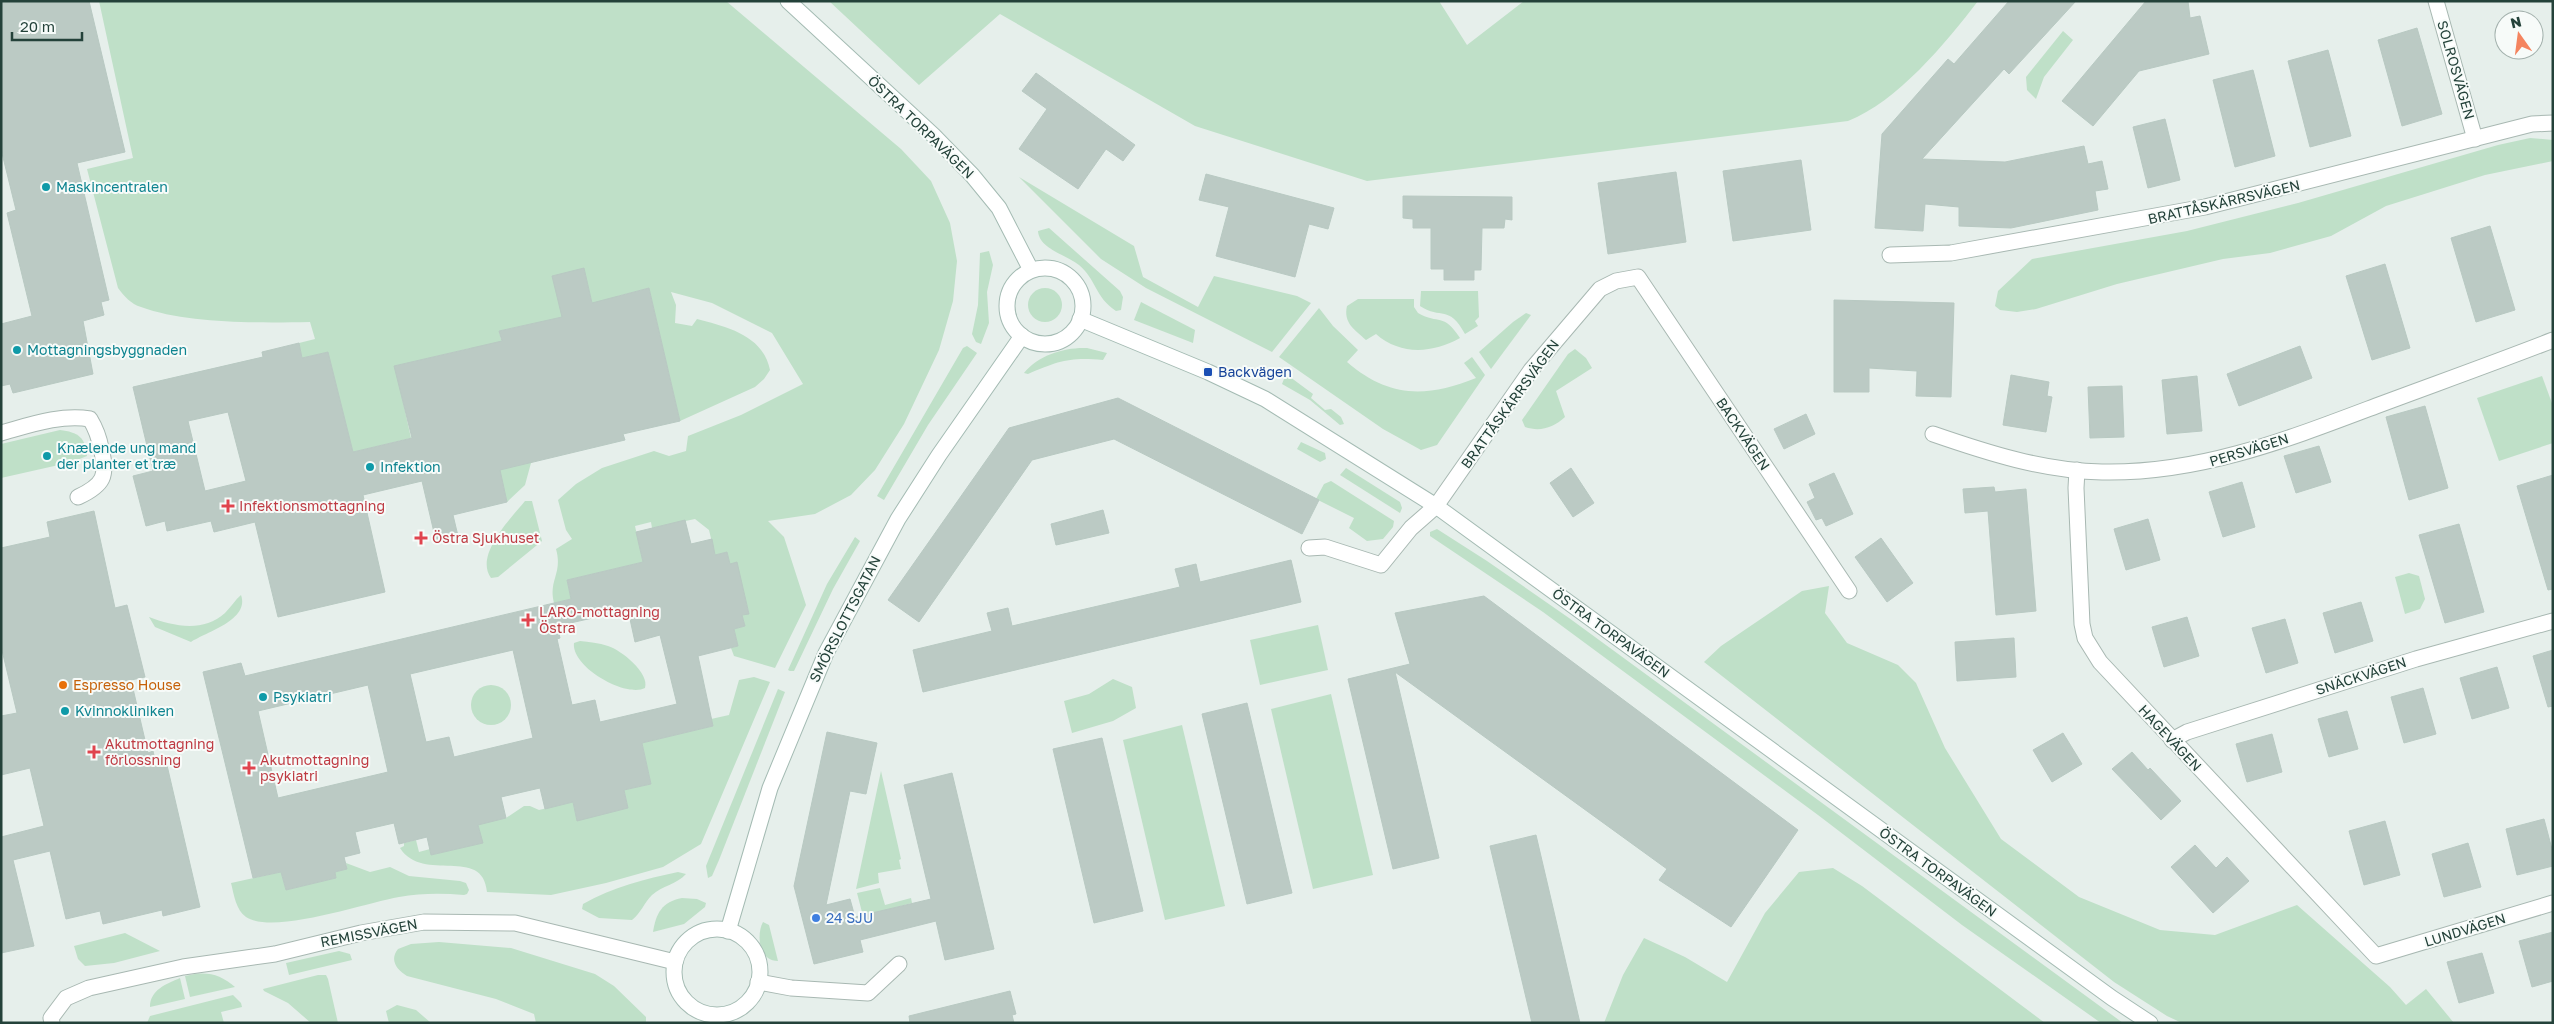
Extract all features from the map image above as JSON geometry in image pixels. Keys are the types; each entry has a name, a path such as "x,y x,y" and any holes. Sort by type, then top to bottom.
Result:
{"street":[{"name":"ÖSTRA TORPAVÄGEN","path":"788,1 933,135 972,176 1000,208 1031,270"},
{"name":"SOLROSVÄGEN","path":"2436,1 2475,139"},
{"name":"BRATTÅSKÄRRSVÄGEN","path":"1890,255 1951,252 2187,211 2301,185 2532,124 2553,123"},
{"path":"1048,268 1057,270 1071,279 1081,293 1083,302 1080,319 1076,328 1060,340 1041,343 1022,336 1012,324 1007,301 1013,286 1031,270 1048,268"},
{"name":"BRATTÅSKÄRRSVÄGEN","path":"1436,506 1531,370 1600,289 1616,281 1638,277"},
{"name":"BACKVÄGEN","path":"1638,277 1849,591"},
{"name":"ÖSTRA TORPAVÄGEN","path":"1080,319 1199,368 1265,399 1436,506 2112,998 2150,1023"},
{"name":"SMÖRSLOTTSGATAN","path":"728,931 770,788 829,646 898,519 939,455 1022,336"},
{"name":"PERSVÄGEN","path":"1933,434 2000,457 2078,470 2102,472 2162,470 2221,460 2342,419 2553,340"},
{"path":"1,432 56,419 77,417 90,419 96,429 105,465 105,473 100,483 92,491 78,497"},
{"name":"HAGEVÄGEN","path":"2078,470 2076,498 2082,624 2085,638 2100,662 2376,956"},
{"path":"1309,548 1325,547 1381,565 1411,528 1436,506"},
{"name":"SNÄCKVÄGEN","path":"2172,740 2187,732 2416,658 2553,621"},
{"name":"LUNDVÄGEN","path":"2376,956 2553,903"},
{"name":"REMISSVÄGEN","path":"52,1023 51,1018 66,998 89,988 184,966 275,954 399,926 446,921 514,923 675,962"},
{"path":"708,930 728,931 747,942 754,950 759,971 758,982 754,992 741,1007 711,1019 684,1000 675,982 675,962 684,945 691,938 708,930"},
{"path":"758,982 791,988 868,993 899,964"}],"green space":[{"path":"99,1 726,1 901,149 931,181 950,223 957,261 953,301 939,350 904,424 875,470 851,495 815,514 768,521 784,537 806,605 775,668 734,656 731,648 738,646 734,629 745,626 742,615 749,613 736,563 730,564 727,552 715,555 709,530 695,519 652,528 651,522 635,526 643,562 567,580 571,599 554,603 553,595 558,565 556,549 572,539 566,530 558,500 576,484 602,468 654,451 669,456 686,451 688,436 741,415 803,384 772,333 712,303 671,292 676,305 675,323 692,326 697,319 720,325 742,334 760,348 770,370 755,387 680,421 649,288 618,296 612,387 584,269 553,276 586,416 560,422 536,323 499,331 531,463 525,485 507,502 471,348 395,366 411,438 353,452 328,352 302,358 299,343 315,339 310,322 224,321 180,317 137,306 118,288 87,169 133,158"},
{"path":"829,1 1439,1 1467,45 1524,1 1978,1 1936,52 1902,86 1866,112 1848,121 1367,181 1195,126 1000,14 919,85"},
{"path":"2063,31 2073,40 2044,77 2036,99 2027,90 2026,77"},
{"path":"2530,138 2553,140 2553,161 2485,175 2386,206 2331,236 2270,253 2223,259 2117,284 2036,309 2017,312 2000,310 1995,306 1998,291 2032,259 2187,231 2298,203 2498,145"},
{"path":"1019,177 1134,246 1143,277 1198,307 1214,276 1297,296 1311,303 1272,352 1146,288 1101,259"},
{"path":"1049,228 1120,291 1123,297 1121,310 1116,311 1109,306 1085,270 1043,242 1038,231"},
{"path":"989,251 993,265 987,292 989,323 981,344 976,342 972,334 978,305 980,253"},
{"path":"1045,288 1052,289 1057,293 1061,298 1061,312 1057,317 1052,321 1045,322 1038,321 1033,317 1029,312 1028,305 1029,298 1033,293 1038,289"},
{"path":"1421,291 1478,291 1479,317 1475,321 1478,326 1465,334 1454,319 1420,306"},
{"path":"1358,299 1414,299 1414,307 1418,313 1445,322 1460,338 1439,347 1417,350 1396,346 1376,334 1366,340 1348,322 1346,312 1347,306"},
{"path":"1141,302 1195,330 1193,343 1134,320"},
{"path":"1319,308 1333,326 1358,350 1347,362 1363,374 1393,388 1408,391 1441,389 1476,378 1464,363 1472,357 1485,375 1437,445 1421,450 1383,429 1279,357"},
{"path":"1526,313 1531,315 1491,369 1479,352"},
{"path":"967,346 977,353 928,425 884,500 877,496 963,348"},
{"path":"1087,348 1107,353 1103,360 1081,359 1064,361 1028,374 1024,373 1037,361 1052,353"},
{"path":"1575,349 1586,358 1592,368 1556,391 1565,417 1556,424 1546,428 1525,427 1522,420 1568,354"},
{"path":"1286,374 1313,394 1311,398 1325,410 1331,409 1341,417 1344,424 1340,425 1310,400 1282,384"},
{"path":"2542,376 2553,406 2553,443 2499,461 2477,398"},
{"path":"60,430 72,432 80,437 85,445 87,456 72,462 1,478 1,444"},
{"path":"1301,442 1325,453 1326,459 1320,462 1297,449"},
{"path":"1346,468 1400,502 1402,508 1400,513 1340,475"},
{"path":"1331,481 1394,521 1393,527 1383,539 1367,541 1349,528 1354,518 1316,499 1324,484"},
{"path":"525,501 532,501 542,541 498,577 491,578 487,569 487,559 491,548 504,526"},
{"path":"1437,529 1569,618 2123,1023 2101,1023 1962,925 1818,815 1543,612 1430,536 1430,532"},
{"path":"855,537 860,541 833,589 794,671 790,671 788,670 827,584"},
{"path":"2409,573 2419,576 2425,599 2420,609 2405,614 2395,577"},
{"path":"1829,586 1825,613 1847,643 1898,665 1916,683 1945,748 2001,839 2079,897 2160,930 2215,935 2297,905 2390,987 2406,1005 2426,989 2454,1023 2182,1023 2167,1016 2114,982 1704,662 1721,646 1802,591"},
{"path":"241,595 242,604 233,618 191,642 155,627 149,617 178,625 188,626 207,623 225,613"},
{"path":"1318,625 1328,670 1260,685 1250,640"},
{"path":"580,641 614,648 627,657 639,669 645,682 645,688 636,690 625,689 601,678 581,662 575,652 574,643"},
{"path":"754,677 770,682 701,844 663,867 606,883 551,895 487,892 483,878 475,870 464,867 423,863 410,858 400,848 404,846 404,843 416,840 419,852 430,849 431,855 482,843 478,824 506,818 524,806 530,806 539,810 573,802 577,820 628,808 624,790 651,784 642,743 713,726 711,719 729,715 739,680"},
{"path":"1113,679 1132,687 1136,708 1113,721 1072,733 1064,701 1089,694"},
{"path":"495,685 502,688 508,694 511,705 510,713 502,722 495,725 487,725 480,722 472,713 471,701 474,694 483,686"},
{"path":"778,689 785,692 719,860 712,876 708,878 706,866"},
{"path":"1331,694 1373,875 1313,889 1271,709"},
{"path":"1182,725 1225,906 1165,920 1123,740"},
{"path":"881,771 901,859 899,860 901,869 878,873 879,883 856,889"},
{"path":"346,863 370,872 390,867 409,876 460,881 466,883 469,890 464,895 432,894 399,897 298,920 259,922 246,917 240,910 231,883 281,872 286,890 336,878 335,872 347,869"},
{"path":"1833,868 1862,886 2045,1023 1604,1023 1623,975 1644,938 1685,957 1727,982 1765,913 1799,872"},
{"path":"678,872 686,874 652,895 632,920 599,918 582,909 583,904 618,888"},
{"path":"880,888 885,905 911,898 912,903 863,916 857,893"},
{"path":"682,898 697,899 706,903 705,907 684,924 653,932 661,909 669,902"},
{"path":"763,922 769,925 778,961 767,957 763,952 760,934"},
{"path":"125,933 160,951 114,963 85,966 78,959 74,946"},
{"path":"439,942 511,948 595,974 614,986 646,1017 646,1023 536,1023 534,1014 496,999 407,976 395,964 394,957 398,949 411,944"},
{"path":"339,951 350,954 352,960 289,975 286,963"},
{"path":"195,974 216,976 226,980 235,987 190,997 185,976"},
{"path":"318,975 326,975 328,979 338,1023 311,1023 288,1003 263,989"},
{"path":"180,978 185,999 150,1007 153,996 160,988"},
{"path":"233,995 241,1003 242,1007 221,1012 224,1023 147,1023 150,1016"},
{"path":"397,1005 416,1010 431,1023 389,1023 386,1011"}],"building":[{"name":"Maskincentralen","path":"1,1 89,1 125,152 77,163 109,300 101,302 104,315 83,321 93,374 13,393 10,384 1,386 1,324 32,316 7,213 16,210 1,149"},
{"path":"2009,1 2076,1 2009,74 2004,69 1922,159 2005,162 2084,146 2088,164 2102,161 2108,189 2095,191 2098,210 2011,228 1959,226 1959,207 1925,204 1923,231 1875,228 1882,134 1948,59 1954,64"},
{"path":"2146,1 2188,1 2190,18 2200,16 2209,54 2139,71 2093,126 2062,101"},
{"path":"2417,28 2442,114 2402,126 2378,40"},
{"path":"2328,50 2351,136 2310,147 2288,61"},
{"path":"2253,70 2275,156 2235,167 2213,80"},
{"path":"1036,73 1135,145 1123,161 1106,149 1078,189 1019,149 1047,109 1022,91"},
{"path":"2165,119 2180,180 2148,188 2133,127"},
{"path":"1801,160 1811,230 1733,241 1723,171"},
{"path":"1676,172 1686,242 1608,254 1598,183"},
{"path":"1206,174 1334,208 1328,229 1309,224 1295,277 1216,256 1229,207 1199,200"},
{"path":"1403,196 1512,197 1512,220 1505,219 1504,228 1482,228 1481,270 1474,270 1474,280 1444,280 1444,269 1431,269 1431,228 1413,228 1413,219 1403,218"},
{"path":"2490,226 2515,310 2476,322 2451,238"},
{"path":"2385,264 2410,348 2372,360 2346,276"},
{"name":"Infektion","path":"584,268 592,303 649,288 680,421 623,434 625,440 500,470 507,502 453,515 458,536 436,541 422,481 363,495 385,592 278,617 255,522 214,532 211,521 167,531 165,521 146,526 133,476 153,471 133,387 263,357 262,352 299,343 302,358 328,352 353,452 412,438 394,366 502,341 499,331 562,317 552,276","holes":["228,412 246,481 205,491 188,421"]},
{"path":"1834,300 1954,303 1951,397 1916,396 1917,371 1869,368 1869,392 1834,392"},
{"path":"2300,346 2312,378 2239,406 2227,374"},
{"path":"2011,375 2049,382 2047,396 2052,397 2046,432 2003,425"},
{"path":"2197,376 2202,431 2167,434 2162,380"},
{"path":"2122,386 2124,437 2090,438 2088,387"},
{"path":"1118,398 1319,500 1302,534 1114,439 1032,460 919,622 888,600 1009,428"},
{"path":"2425,406 2448,488 2409,500 2386,417"},
{"path":"1806,414 1815,434 1784,449 1774,429"},
{"path":"2319,446 2331,482 2296,493 2284,456"},
{"path":"1571,468 1594,503 1573,517 1550,483"},
{"path":"1834,473 1853,514 1826,526 1822,518 1816,520 1807,502 1815,498 1809,484"},
{"path":"2553,475 2553,589 2548,590 2517,486"},
{"path":"2242,482 2255,527 2223,537 2209,492"},
{"path":"1994,487 1995,492 2026,489 2036,611 1996,615 1988,511 1965,513 1963,489"},
{"path":"1103,510 1109,533 1056,545 1051,524"},
{"name":"Kvinnokliniken","path":"94,511 115,608 127,605 145,677 131,680 148,753 153,751 156,764 166,761 200,907 163,916 162,910 103,924 100,911 66,919 50,851 13,860 34,946 1,953 1,837 44,826 30,768 1,775 1,716 17,713 1,646 1,548 50,537 47,522"},
{"path":"2148,519 2160,560 2126,570 2114,529"},
{"name":"Psykiatri","path":"685,520 691,544 712,539 715,555 727,552 730,564 737,562 749,614 742,615 745,626 734,629 738,646 698,656 713,726 642,743 651,784 624,790 628,808 577,821 573,802 545,809 540,788 501,797 506,818 478,825 483,843 431,855 427,837 399,844 394,823 355,832 360,853 344,857 347,869 335,872 336,878 286,890 281,872 253,878 203,672 241,663 245,676 571,599 567,580 643,562 636,532","holes":["628,610 635,642 660,635 677,704 600,722 595,700 572,705 557,639 560,638 557,626","513,650 533,738 454,757 449,737 426,742 410,674","368,685 388,772 278,798 258,711"]},
{"path":"2459,524 2484,612 2445,623 2419,535"},
{"path":"1881,538 1913,583 1887,602 1855,557"},
{"path":"1291,560 1301,602 923,692 913,650 992,631 987,613 1008,608 1012,626 1180,587 1175,569 1196,564 1200,582"},
{"path":"1484,596 1798,830 1731,927 1659,880 1667,869 1395,672 1439,858 1393,869 1348,679 1410,664 1395,613"},
{"path":"2361,602 2373,641 2335,653 2323,613"},
{"path":"2187,617 2199,656 2164,667 2152,627"},
{"path":"2285,619 2298,663 2266,673 2252,628"},
{"path":"2014,638 2016,677 1957,681 1955,642"},
{"path":"2553,650 2553,706 2548,707 2533,656"},
{"path":"2497,667 2509,708 2472,719 2460,678"},
{"path":"2423,688 2436,734 2404,743 2391,697"},
{"path":"1247,703 1292,893 1247,904 1202,714"},
{"path":"2347,711 2358,749 2329,757 2318,719"},
{"path":"827,732 877,743 866,794 850,791 826,905 850,899 855,917 931,899 904,785 952,773 994,949 945,960 936,921 860,940 863,952 814,964 794,886"},
{"path":"2063,733 2082,764 2052,782 2033,750"},
{"path":"2272,734 2282,772 2247,782 2236,744"},
{"path":"1102,738 1143,911 1094,923 1053,749"},
{"path":"2132,752 2181,801 2161,820 2112,769"},
{"path":"2544,819 2553,853 2553,866 2517,875 2506,829"},
{"path":"2385,821 2400,875 2364,885 2349,831"},
{"path":"1536,835 1580,1023 1532,1023 1490,846"},
{"path":"2468,843 2481,887 2444,897 2432,854"},
{"path":"2195,845 2216,868 2227,857 2249,881 2213,913 2171,867"},
{"path":"2553,932 2553,981 2532,987 2519,941"},
{"path":"2482,953 2494,993 2459,1003 2447,962"},
{"path":"1010,991 1016,1014 1012,1015 1014,1023 910,1023 909,1016"}],"place":[{"name":"Maskincentralen","path":"46,187"},
{"name":"Mottagningsbyggnaden","path":"17,350"},
{"name":"Backvägen","path":"1208,372"},
{"name":"Knælende ung mand der planter et træ","path":"47,456"},
{"name":"Infektion","path":"370,467"},
{"name":"Infektionsmottagning","path":"228,506"},
{"name":"Östra Sjukhuset","path":"421,538"},
{"name":"LARO-mottagning Östra","path":"528,620"},
{"name":"Espresso House","path":"63,685"},
{"name":"Psykiatri","path":"263,697"},
{"name":"Kvinnokliniken","path":"65,711"},
{"name":"Akutmottagning förlossning","path":"94,752"},
{"name":"Akutmottagning psykiatri","path":"249,768"},
{"name":"24 SJU","path":"816,918"}]}
